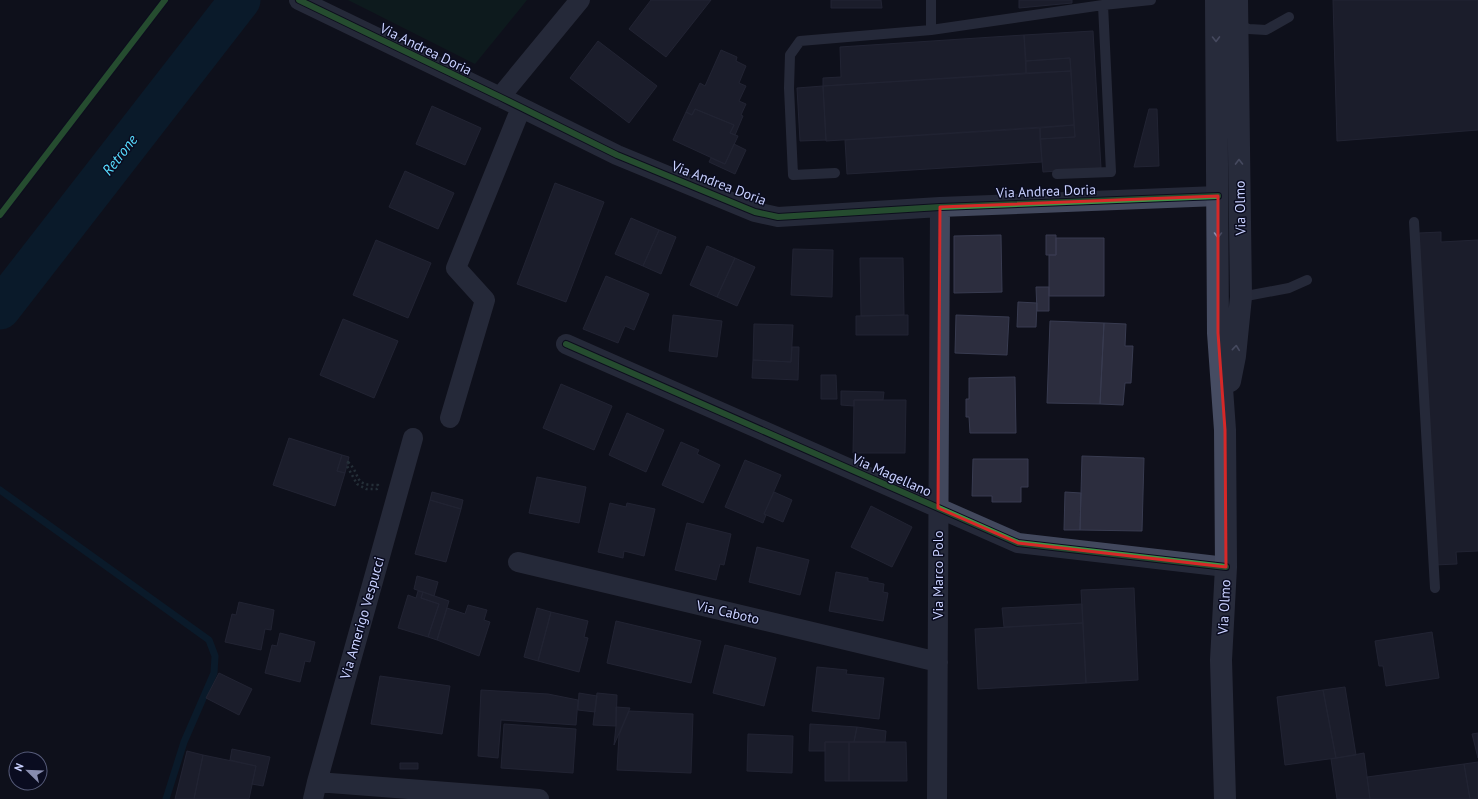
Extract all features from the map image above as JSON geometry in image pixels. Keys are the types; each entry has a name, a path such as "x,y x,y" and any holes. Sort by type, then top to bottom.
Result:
{"main road":[{"name":"Via Olmo","path":"1216,0 1218,333 1224,414 1226,567 1221,660 1225,799"},
{"name":"Via Olmo","path":"1224,414 1235,356 1241,297 1237,0"}],"street":[{"name":"Via Andrea Doria","path":"299,0 617,155 755,212 778,217 940,207 1218,196"},
{"path":"500,97 580,0"},
{"path":"450,418 484,300 456,268 521,108"},
{"name":"Via Marco Polo","path":"937,799 940,207"},
{"name":"Via Magellano","path":"566,344 1018,543 1226,567"},
{"name":"Via Amerigo Vespucci","path":"315,790 413,438"},
{"name":"Via Caboto","path":"518,562 938,662"},
{"path":"315,790 539,799"}],"lane":[{"path":"931,0 932,30"},
{"path":"835,173 793,175 789,88 790,55 800,41 932,30 1102,5 1151,0"},
{"path":"1058,174 1111,172 1102,5"},
{"path":"1237,24 1249,29 1266,30 1289,18"},
{"path":"1414,222 1435,588"},
{"path":"1241,297 1289,288 1307,280"}],"path":[{"path":"348,462 353,468 360,482 367,485 378,485 377,489 366,489 357,484 346,466 348,462"}],"highlighted area":[{"path":"1218,196 1218,333 1225,430 1226,567 1018,543 938,508 940,207"}],"green space":[{"path":"348,0 527,0 475,64"}],"building":[{"path":"651,0 711,0 666,57 629,29"},
{"path":"831,0 881,0 882,8 831,8"},
{"path":"1019,0 1072,0 1072,3 1019,8"},
{"path":"1333,0 1478,0 1478,130 1337,141"},
{"path":"1093,31 1101,168 1043,172 1040,139 1075,137 1070,58 1026,61 1024,35"},
{"path":"1024,35 1026,73 823,86 823,78 841,77 840,47"},
{"path":"598,41 657,86 629,123 570,78"},
{"path":"721,50 737,57 736,61 746,66 739,83 746,86 739,101 746,104 735,135 730,133 734,125 695,109 692,115 686,112 700,83 705,86"},
{"path":"1070,58 1071,71 1026,73 1026,61"},
{"path":"1071,71 1074,125 826,141 823,86"},
{"path":"823,86 826,140 800,141 797,88"},
{"path":"432,106 481,128 465,165 416,144"},
{"path":"695,109 734,125 730,133 738,136 725,164 673,140 686,112 692,115"},
{"path":"1149,109 1157,109 1159,166 1134,167"},
{"path":"1074,125 1075,137 1040,139 1040,128"},
{"path":"1040,128 1042,162 847,174 845,140"},
{"path":"734,144 746,150 735,174 709,162 711,158 725,164"},
{"path":"405,171 454,193 438,229 389,207"},
{"path":"555,183 604,202 566,302 517,284"},
{"path":"631,218 659,230 643,266 615,254"},
{"path":"659,230 676,237 661,274 643,266"},
{"path":"1441,232 1441,242 1478,240 1478,551 1456,552 1457,564 1434,565 1419,233"},
{"path":"1001,235 1002,292 954,293 954,236"},
{"path":"1046,235 1056,235 1056,255 1046,255"},
{"path":"1056,238 1104,238 1104,296 1049,296 1049,255 1056,255"},
{"path":"376,240 431,263 408,318 353,295"},
{"path":"707,246 735,258 717,297 690,285"},
{"path":"793,249 833,250 832,297 791,295"},
{"path":"735,258 755,267 737,306 717,297"},
{"path":"860,258 903,258 904,315 861,316"},
{"path":"606,276 649,294 634,330 625,326 618,343 583,329"},
{"path":"1036,287 1049,287 1049,311 1037,311"},
{"path":"1018,302 1037,303 1036,327 1017,327"},
{"path":"673,315 722,321 717,357 669,351"},
{"path":"908,315 908,335 856,335 856,316"},
{"path":"956,315 1009,317 1007,355 955,353"},
{"path":"343,319 398,341 374,398 320,375"},
{"path":"1050,321 1104,323 1100,404 1047,403"},
{"path":"1104,323 1126,324 1125,346 1133,346 1131,383 1125,383 1123,405 1100,404"},
{"path":"754,324 793,325 791,362 753,360"},
{"path":"792,347 799,347 798,380 752,378 753,360 791,362"},
{"path":"821,375 836,375 837,399 821,399"},
{"path":"1015,377 1016,433 970,433 969,417 966,417 966,399 969,399 969,378"},
{"path":"561,384 612,406 594,450 543,428"},
{"path":"841,391 884,392 883,400 854,400 854,406 841,405"},
{"path":"854,400 906,400 905,453 853,453"},
{"path":"627,413 664,430 646,472 609,455"},
{"path":"289,438 342,455 337,471 345,473 335,506 273,485"},
{"path":"681,442 699,450 697,454 720,465 703,503 662,485"},
{"path":"342,455 349,457 345,473 337,471"},
{"path":"1082,456 1144,458 1142,531 1080,530"},
{"path":"973,459 1028,459 1028,487 1021,487 1021,502 992,502 992,496 972,496"},
{"path":"745,460 781,475 764,514 766,515 763,523 725,507"},
{"path":"537,477 586,487 579,523 529,513"},
{"path":"432,492 463,500 461,509 430,500"},
{"path":"774,492 792,500 783,522 764,514"},
{"path":"1065,492 1081,493 1080,530 1064,530"},
{"path":"430,500 461,509 446,562 415,554"},
{"path":"610,503 626,507 627,503 655,509 644,556 624,551 623,558 598,552"},
{"path":"871,506 912,527 892,567 851,547"},
{"path":"687,523 731,534 724,565 720,564 716,580 675,570"},
{"path":"757,547 809,560 800,595 749,582"},
{"path":"836,572 868,578 868,581 884,584 883,592 888,593 883,621 829,611"},
{"path":"417,576 438,582 434,596 414,589"},
{"path":"1134,588 1138,680 1086,683 1081,590"},
{"path":"418,591 423,592 421,598 439,604 428,637 398,628 408,595 416,598"},
{"path":"423,592 449,601 437,640 428,637 439,604 421,598"},
{"path":"239,602 274,610 271,630 265,629 261,650 225,642 232,614 236,615"},
{"path":"1082,604 1083,623 1004,627 1002,608"},
{"path":"468,605 487,610 484,620 490,622 479,656 437,640 447,608 465,614"},
{"path":"537,608 551,612 538,661 524,657"},
{"path":"551,612 588,621 584,637 588,638 579,672 538,661"},
{"path":"616,621 701,641 691,683 607,663"},
{"path":"1083,623 1086,683 978,689 975,629"},
{"path":"1432,632 1439,678 1386,686 1383,666 1379,666 1375,641"},
{"path":"280,633 315,642 310,662 305,661 300,682 265,673 272,645 277,646"},
{"path":"725,645 776,658 764,706 713,693"},
{"path":"817,667 847,670 846,674 884,678 879,719 812,711"},
{"path":"219,673 252,689 239,715 206,698"},
{"path":"380,676 450,686 442,734 371,724"},
{"path":"1345,687 1356,755 1336,758 1323,690"},
{"path":"481,690 548,694 578,700 576,725 501,720 498,758 478,756"},
{"path":"1323,690 1336,758 1285,765 1277,697"},
{"path":"579,693 597,696 595,712 578,710"},
{"path":"597,693 617,695 616,726 593,725"},
{"path":"616,707 630,708 614,745 616,726"},
{"path":"629,711 693,714 691,773 617,770 619,735"},
{"path":"504,724 576,729 573,773 501,768"},
{"path":"810,724 857,727 854,742 825,742 825,751 809,751"},
{"path":"857,727 886,731 885,742 854,742"},
{"path":"1478,733 1478,758 1472,734"},
{"path":"748,734 793,736 792,773 747,771"},
{"path":"825,742 849,742 849,781 825,781"},
{"path":"849,742 906,742 907,781 849,781"},
{"path":"232,749 270,757 263,786 252,784 256,766 230,760"},
{"path":"187,751 203,755 194,799 175,799"},
{"path":"1364,753 1370,799 1337,799 1331,759"},
{"path":"203,755 256,766 249,799 194,799"},
{"path":"1478,762 1478,799 1470,799 1464,764"},
{"path":"400,763 418,763 418,769 400,769"},
{"path":"1464,764 1470,799 1370,799 1367,777"}],"waterway":[{"name":"Retrone","path":"0,309 240,0"},
{"path":"0,490 209,640 215,656 214,673 184,742 166,799"}],"cycle path":[{"path":"0,215 165,0"},
{"path":"299,0 617,155 755,212 778,217 940,207 1218,196"},
{"path":"566,344 1018,543 1226,567"}]}
